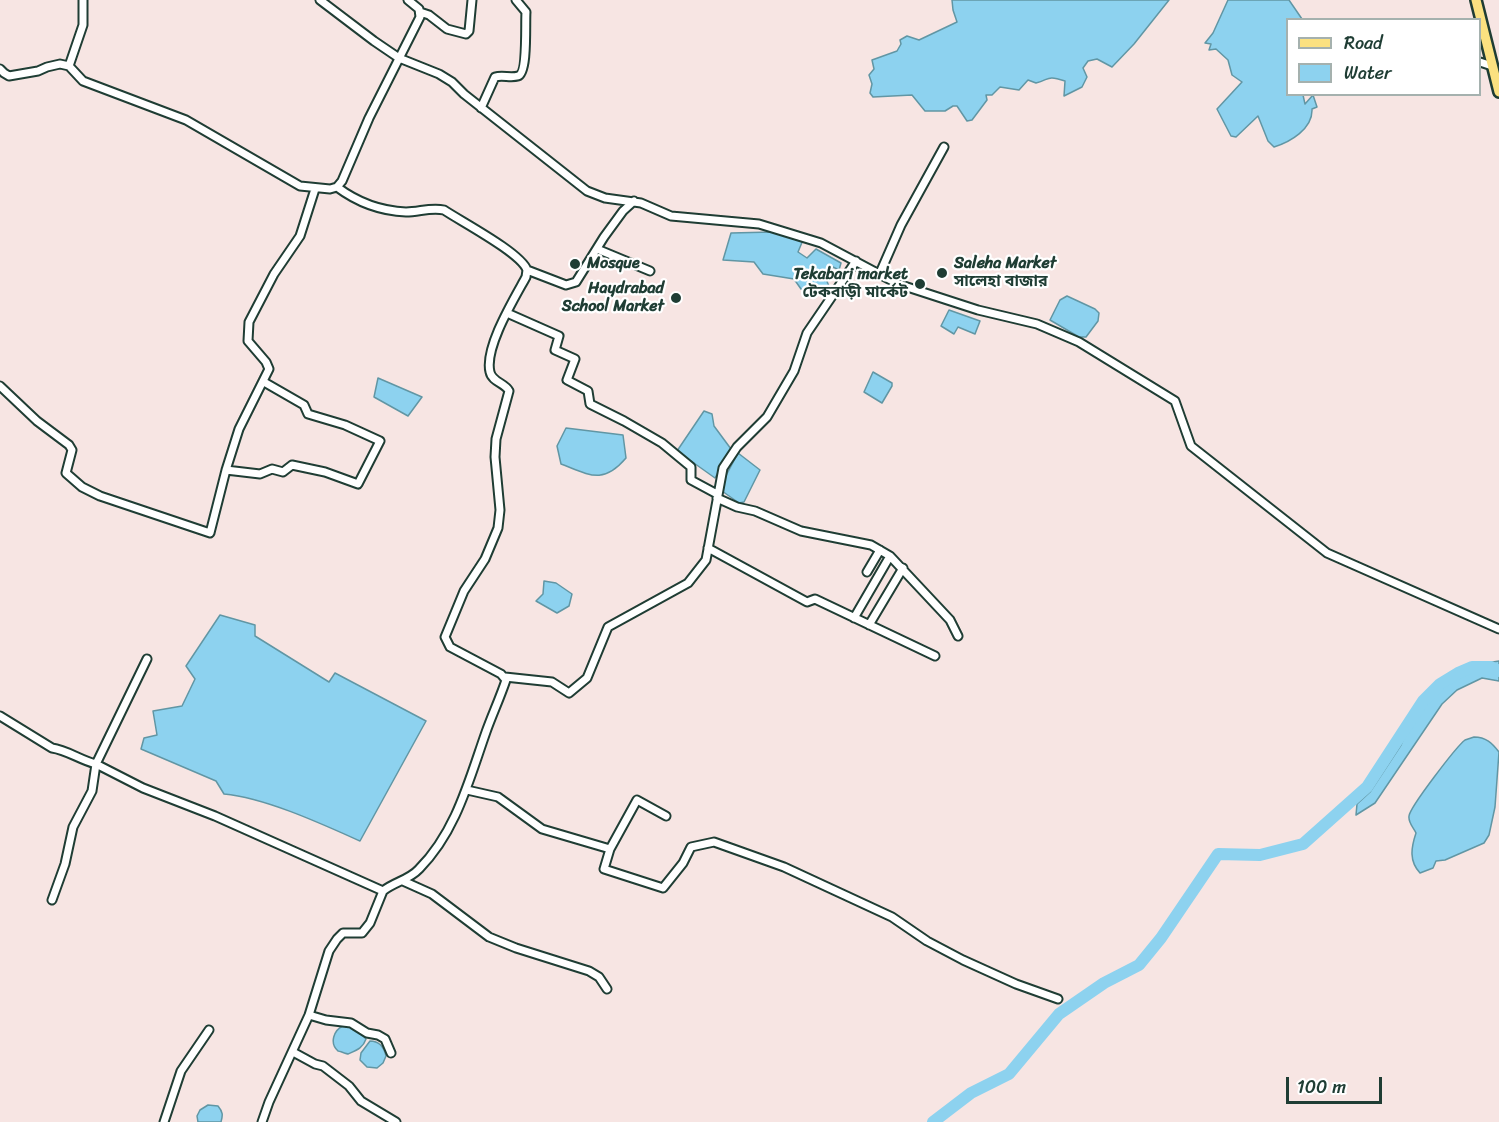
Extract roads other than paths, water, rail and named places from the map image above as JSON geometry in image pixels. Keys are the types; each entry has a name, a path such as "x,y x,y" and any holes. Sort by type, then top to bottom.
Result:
{"main road":[{"path":"1476,0 1480,18"},
{"path":"1481,21 1499,92"}],"street":[{"path":"69,66 83,25 82,0"},
{"path":"320,0 399,58 423,66 445,78 587,191 605,198 634,201 671,216 759,224 821,243 898,284 978,310 1037,324 1079,342 1175,401 1191,446 1327,553 1499,629"},
{"path":"408,0 420,12 429,15 447,29 466,34 469,31 472,0"},
{"path":"482,108 495,77 518,76 523,72 526,12 516,0"},
{"path":"337,187 342,181 369,118 420,17 420,12"},
{"path":"1481,63 1492,66"},
{"path":"0,69 9,76 60,64 69,66 83,81 186,120 300,186 315,189 337,187 361,202 378,208 407,212 436,208 444,210 523,262 527,270 566,285 576,282 623,212 634,201"},
{"path":"880,273 901,225 944,147"},
{"path":"0,386 37,421 69,445 72,450 66,473 82,488 210,533 239,429 269,369 266,362 248,341 249,322 274,274 300,236 315,189"},
{"path":"597,249 650,271"},
{"path":"527,270 495,337 489,366 493,378 509,391 496,439 495,457 500,520 485,559 464,591 445,636 450,647 505,677 552,682 568,693 587,678 608,627 688,583 705,560 723,468 737,447 767,417 794,371 807,333 856,261"},
{"path":"507,313 559,336 555,350 575,359 567,380 588,391 590,404 662,443 691,467 691,480 737,507 755,511 801,531 871,545 880,550 903,568 950,620 958,636"},
{"path":"226,470 260,474 272,469 283,472 292,465 325,472 358,484 380,441 345,425 308,414 303,405 264,382"},
{"path":"708,548 807,602 815,599 935,656"},
{"path":"867,572 880,550"},
{"path":"854,618 890,556"},
{"path":"869,625 903,568"},
{"path":"52,900 65,864 74,827 92,791 96,764 147,659"},
{"path":"262,1122 309,1015 329,951 343,933 362,933 370,923 383,891 418,870 448,831 467,790 505,683 505,677"},
{"path":"0,716 52,748 96,764 143,788 215,816 383,891"},
{"path":"467,790 498,797 542,829 610,849"},
{"path":"666,816 637,800 610,849 604,869 663,888 683,863 691,847 714,842 784,867 892,917 927,941 963,960 1016,984 1058,999"},
{"path":"403,881 432,894 489,937 589,971 600,977 607,989"},
{"path":"309,1015 351,1023 367,1034 378,1035 384,1040 391,1053"},
{"path":"164,1122 181,1071 209,1030"},
{"path":"293,1052 323,1066 349,1086 361,1101 396,1122"}],"water":[{"path":"952,0 1169,0 1134,44 1112,67 1097,59 1088,61 1083,68 1087,77 1082,87 1064,96 1065,81 1055,78 1036,83 1028,80 1019,90 1000,87 992,95 986,95 987,100 972,120 967,121 957,106 945,111 925,111 912,95 873,97 870,93 872,84 869,75 874,69 872,60 897,51 901,44 900,40 907,36 919,40 957,22"},
{"path":"1228,0 1289,0 1301,18 1286,18 1286,96 1303,96 1305,104 1313,96 1317,107 1312,109 1309,123 1299,134 1274,147 1268,141 1258,116 1236,137 1231,136 1217,109 1242,82 1232,75 1228,60 1216,49 1209,50 1211,44 1205,43 1213,33"},
{"path":"772,232 803,240 798,252 807,258 816,249 841,263 839,270 833,267 826,279 831,291 801,289 794,279 763,274 754,262 723,260 731,233"},
{"path":"1067,296 1099,313 1098,321 1086,337 1079,337 1050,320 1060,300"},
{"path":"949,310 980,321 975,334 958,327 954,334 941,326"},
{"path":"873,372 892,383 882,403 864,392"},
{"path":"378,378 422,397 408,416 374,397"},
{"path":"704,411 712,414 714,426 731,449 715,478 677,451"},
{"path":"566,428 623,435 626,458 603,475 588,474 561,464 557,446"},
{"path":"738,453 760,470 744,502 739,503 722,491 721,485"},
{"path":"544,581 556,583 572,594 569,606 557,613 536,601 543,594"},
{"path":"220,615 255,625 255,636 329,682 335,673 426,721 360,841 275,806 224,794 216,781 141,749 144,738 157,735 153,711 182,706 195,679 186,666"},
{"path":"1499,661 1499,681 1482,678 1457,690 1442,704 1375,803 1356,815 1357,804 1370,792 1401,745 1413,717 1443,681 1474,665"},
{"path":"1474,737 1488,741 1499,752 1495,807 1489,835 1484,843 1445,860 1436,861 1433,868 1420,873 1413,859 1412,849 1416,833 1409,819 1411,810 1465,740"},
{"path":"343,1026 356,1029 366,1039 361,1047 348,1054 338,1051 333,1041 335,1034"},
{"path":"370,1041 381,1045 386,1056 377,1068 367,1067 360,1060 361,1053"},
{"path":"208,1105 220,1108 221,1122 198,1122 197,1116 200,1110"}],"waterway":[{"path":"933,1122 971,1093 1009,1074 1059,1014 1104,983 1139,965 1161,938 1218,854 1260,855 1303,844 1367,787 1423,701 1440,684 1472,667 1491,667 1499,671"}],"place":[{"name":"Mosque","path":"575,264"},
{"name":"Saleha Market সালেহা বাজার","path":"942,273"},
{"name":"Tekabari market টেকবাড়ী মার্কেট","path":"920,284"},
{"name":"Haydrabad School Market","path":"676,298"}]}
